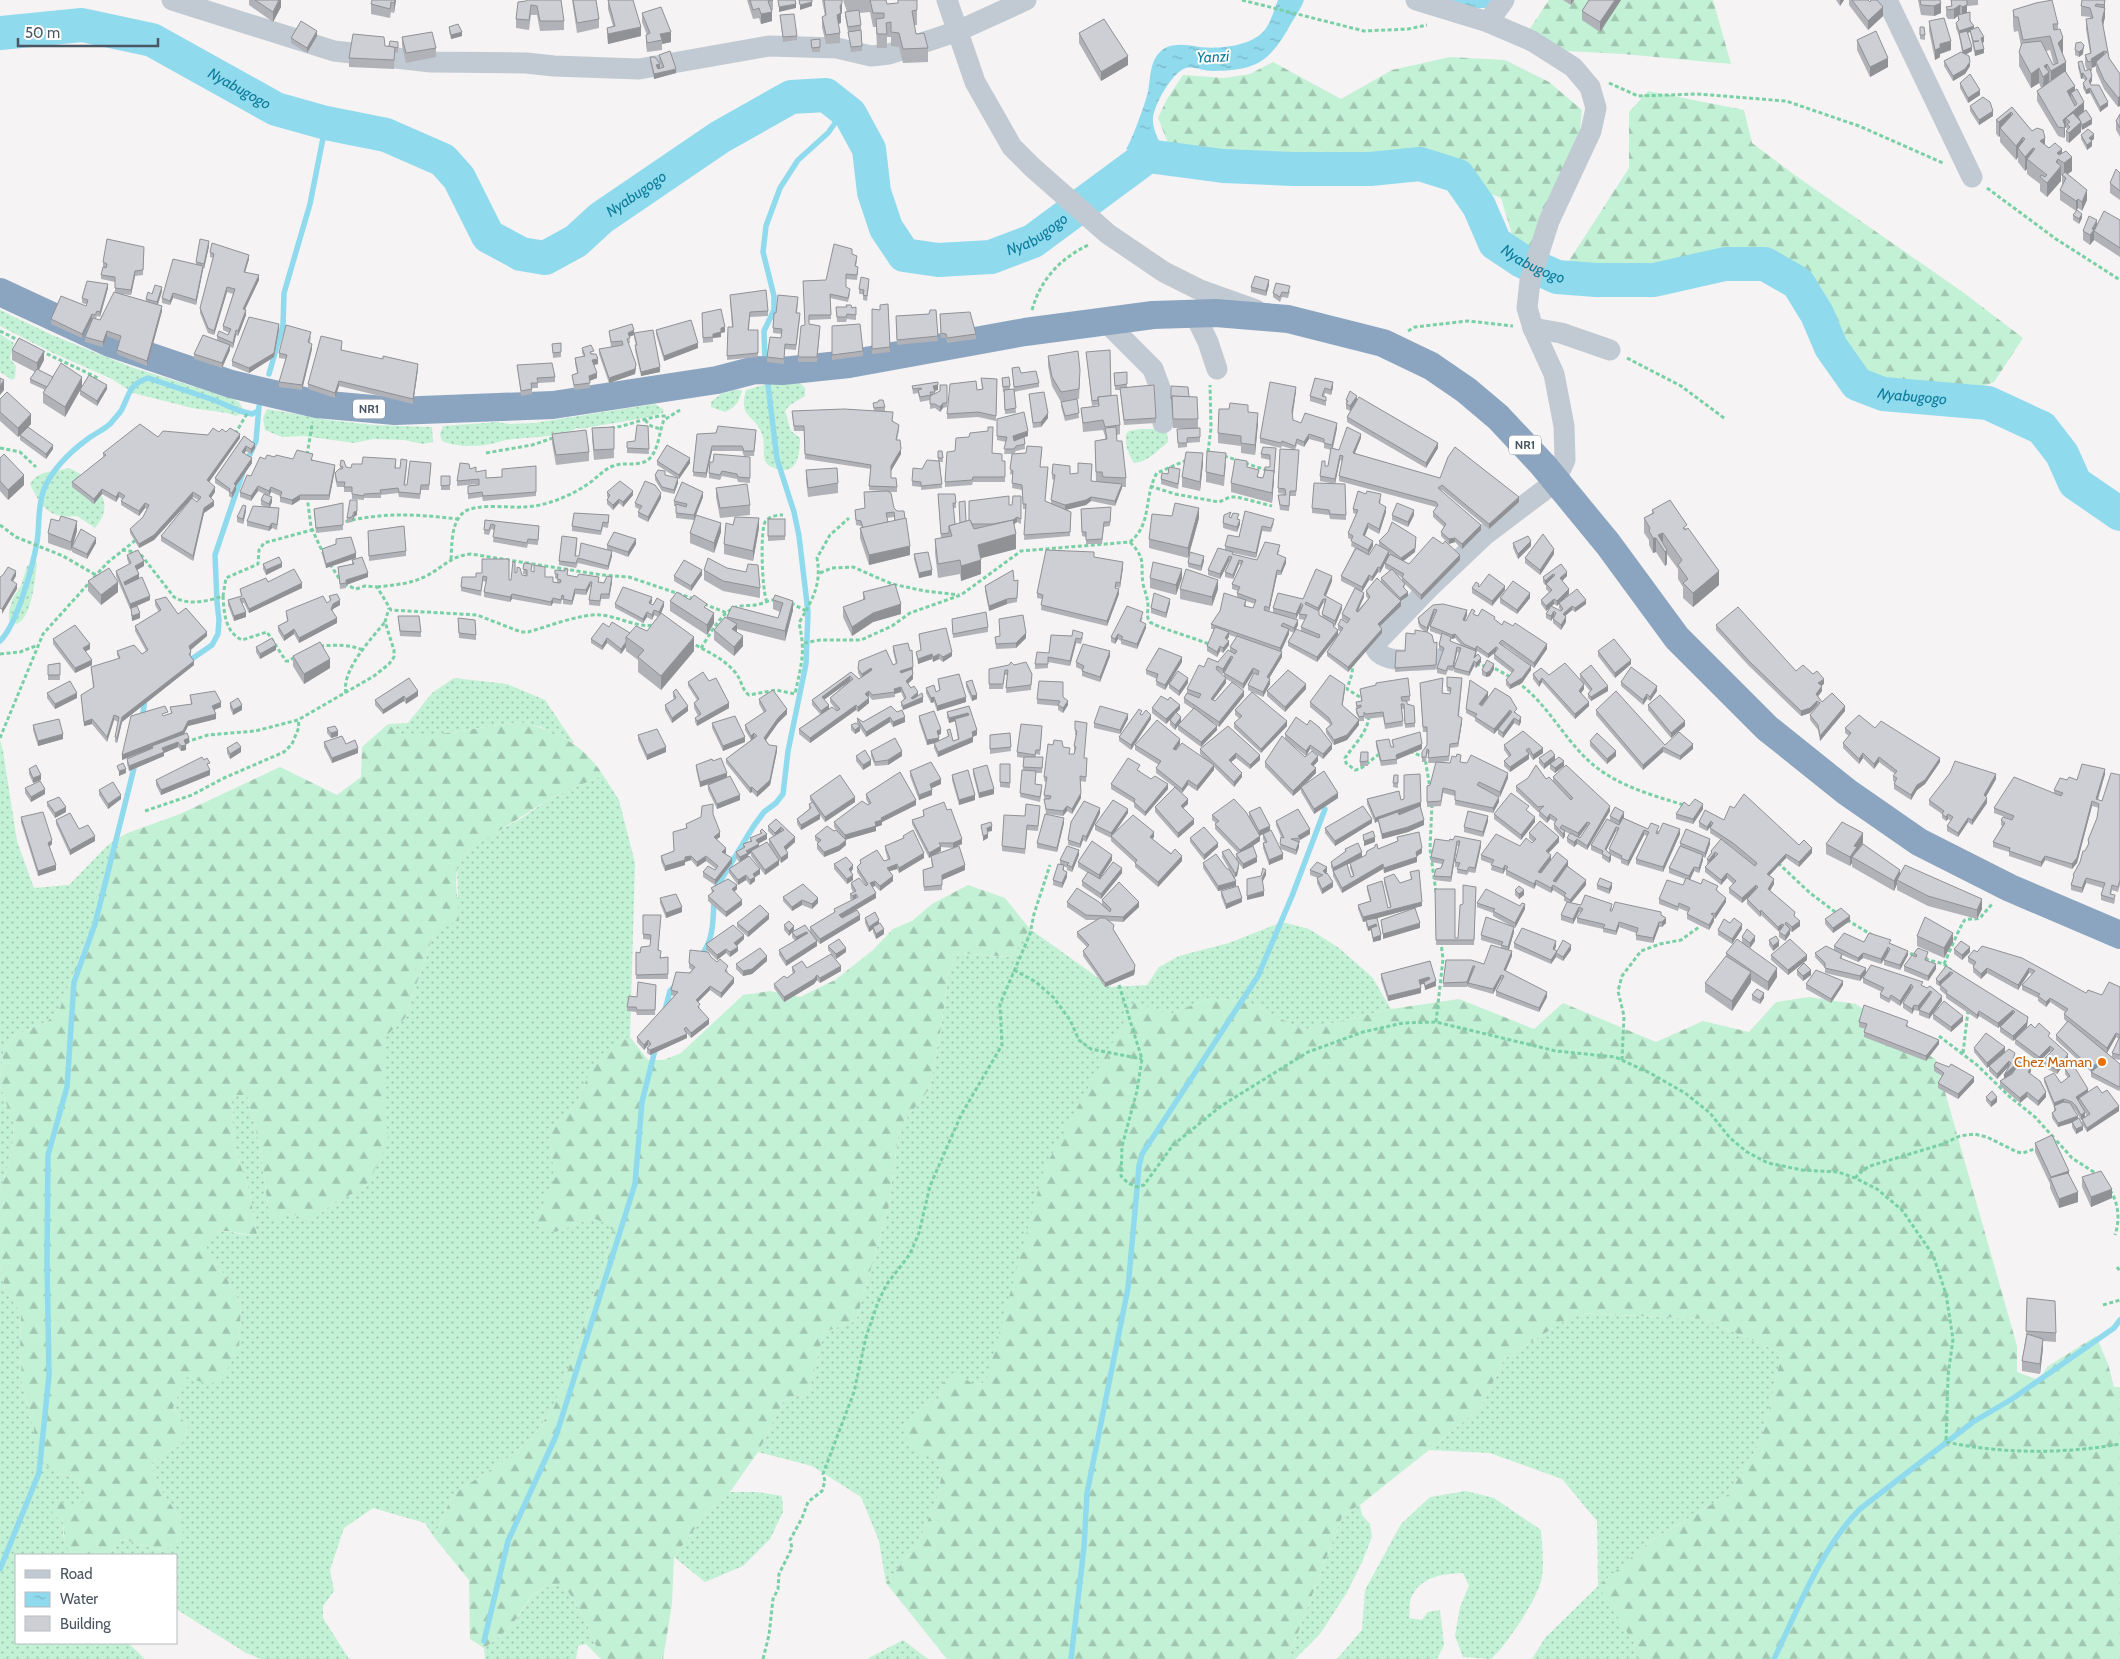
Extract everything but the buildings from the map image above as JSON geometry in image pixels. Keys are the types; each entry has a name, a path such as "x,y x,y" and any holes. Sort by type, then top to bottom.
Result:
{"highway":[{"name":"NR1","path":"0,292 110,343 231,384 317,404 395,411 553,405 717,380 755,370 782,371 850,364 1025,332 1153,314 1216,313 1288,319 1383,343 1431,366 1466,390 1498,417 1543,465 1555,482 1608,544 1678,638 1767,728 1847,792 1919,842 2001,883 2120,935"}],"street":[{"path":"172,0 334,52 431,62 526,63 563,67 639,69 769,46 837,48 871,56 889,54 958,31 1026,0"},
{"path":"947,0 975,82 1012,147 1050,183 1108,234 1164,272 1200,290 1249,308 1288,319"},
{"path":"1416,0 1488,22 1532,41 1564,60 1590,87 1596,108 1591,131 1549,221 1530,281 1527,308 1533,328 1554,374 1564,426 1566,460 1555,482 1486,534 1428,588 1377,642 1375,648 1376,652 1381,656 1394,659 1440,659"},
{"path":"1488,22 1504,0"},
{"path":"1887,0 1972,177"},
{"path":"1194,314 1208,342 1217,369"},
{"path":"1104,321 1153,369 1160,388 1163,423"},
{"path":"1533,328 1561,332 1610,350"}],"path":[{"path":"1242,0 1364,31 1408,30 1439,22 1457,13"},
{"path":"1606,82 1638,96 1697,94 1786,101 1859,126 1972,177 2056,239 2120,280"},
{"path":"1025,332 1035,298 1050,271 1075,252 1108,234"},
{"path":"1383,343 1415,327 1468,321 1533,328"},
{"path":"0,331 28,345"},
{"path":"36,349 98,378"},
{"path":"1610,350 1681,386 1724,418"},
{"path":"1208,452 1211,428 1211,380 1217,369"},
{"path":"231,440 245,418 256,390"},
{"path":"306,461 317,404"},
{"path":"451,559 458,519 465,511 475,508 526,507 552,501 579,490 612,466 642,464 651,458 664,420 684,408"},
{"path":"606,429 629,425 661,415 669,416"},
{"path":"645,420 651,426 660,429"},
{"path":"486,453 532,446 561,436"},
{"path":"0,448 20,452 36,467"},
{"path":"1200,455 1208,452 1266,470"},
{"path":"804,642 861,640 892,626 910,613 961,595 1021,551 1130,542 1142,530 1150,486 1157,473 1192,458"},
{"path":"1150,486 1174,494 1219,502 1230,497 1237,497 1272,506"},
{"path":"306,492 312,529 319,547 342,582 356,589 365,586 377,587 415,581 434,572 451,559 471,554 602,575 629,576 666,588 727,613"},
{"path":"337,524 367,517 409,514 458,519"},
{"path":"767,602 764,596 763,579 763,531 765,522 769,518 783,515"},
{"path":"688,640 721,659 737,674 743,691 750,695 776,690 796,694 802,665 804,642 800,623 812,600 820,573 817,558 822,546 830,535 849,518"},
{"path":"0,525 16,538 63,556 96,575"},
{"path":"297,655 286,661 267,632 242,640 235,637 226,621 223,610 226,578 258,564 259,550 264,543 320,528"},
{"path":"0,738 22,689 38,645 54,620 96,575 122,550 140,537"},
{"path":"1130,542 1140,552 1143,560 1144,586 1147,594 1147,615 1150,622 1156,626 1184,634 1218,648"},
{"path":"122,550 136,552 142,556 167,591 178,600 194,602 224,596"},
{"path":"820,573 832,568 853,567 892,584 961,595"},
{"path":"377,587 389,607 395,611 477,614 521,632 535,630 592,614 617,617 648,626 659,624"},
{"path":"701,648 727,613 738,606 754,605 773,600 780,601"},
{"path":"787,602 806,611"},
{"path":"346,693 344,686 347,675 363,650 385,622 389,607"},
{"path":"179,744 208,735 255,731 298,720 346,693 374,676 389,664 394,657 394,650 385,622"},
{"path":"318,646 335,644 354,646 363,650"},
{"path":"0,654 20,652 38,645"},
{"path":"1347,657 1361,659 1376,652"},
{"path":"1353,659 1352,674 1347,689 1365,702"},
{"path":"1440,659 1474,663 1503,672 1524,687 1542,704 1579,751 1604,774 1630,788 1685,805"},
{"path":"1369,714 1368,722 1356,744 1345,758 1346,763 1356,770 1362,769 1373,757 1383,752"},
{"path":"144,811 192,795 224,778 284,752 292,744 299,727 298,720"},
{"path":"1402,750 1421,755 1425,758 1432,796 1430,849 1437,895"},
{"path":"1777,862 1824,904 1877,937"},
{"path":"763,1659 770,1629 773,1599 778,1589 781,1569 792,1548 790,1540 808,1502 822,1491 825,1481 823,1474 854,1392 866,1337 878,1302 887,1284 910,1254 919,1233 930,1186 961,1115 1002,1045 1000,1004 1030,934 1034,914 1050,865"},
{"path":"1944,964 1955,943 1961,923 1965,920 1977,920 1985,914 1994,900 2001,883"},
{"path":"1622,1060 1624,1016 1618,990 1622,976 1641,951 1660,944 1681,940 1699,927"},
{"path":"1436,1022 1443,959 1440,934"},
{"path":"1899,949 1932,962 1944,964 1952,970"},
{"path":"1014,970 1036,982 1054,998 1070,1020 1078,1040 1091,1049 1142,1059"},
{"path":"1119,985 1142,1059 1138,1091 1122,1146 1121,1176 1128,1183 1137,1187 1144,1185 1173,1145 1221,1106 1308,1052 1379,1028 1403,1023 1436,1022 1556,1051 1615,1057 1650,1073 1685,1093 1710,1113 1730,1138 1747,1152 1768,1163 1802,1170 1838,1172 1855,1178 1877,1189 1902,1210 1914,1225 1933,1256 1946,1294 1953,1339 1948,1376 1946,1442 1976,1448 2035,1451 2096,1449 2120,1444"},
{"path":"1963,1053 1969,1005"},
{"path":"1939,1036 1963,1053 2010,1097 2035,1117 2072,1158 2101,1177"},
{"path":"1855,1178 1870,1166 1943,1144 1960,1136 1974,1134 1987,1137 2017,1152 2023,1153 2041,1147"},
{"path":"2047,1144 2056,1139"},
{"path":"2109,1189 2117,1206 2118,1219 2115,1235"},
{"path":"2117,1267 2120,1271"},
{"path":"2103,1305 2120,1300"}],"green space":[{"path":"1549,0 1713,0 1731,64 1567,51 1529,30"},
{"path":"1450,57 1505,60 1549,82 1582,110 1579,140 1530,257 1514,241 1501,198 1478,189 1464,171 1417,159 1372,164 1206,159 1172,153 1158,118 1167,99 1183,75 1224,78 1250,74 1273,62 1341,99 1392,70"},
{"path":"1648,91 1744,110 1752,143 1796,176 1964,293 2023,338 1994,382 1969,392 1921,392 1886,389 1860,380 1839,347 1823,307 1803,278 1767,256 1723,252 1649,275 1563,270 1629,168 1629,112"},
{"path":"0,310 52,335 131,367 233,399 239,402 243,409 241,414 236,416 192,408 133,393 112,379 53,353 0,326"},
{"path":"0,334 14,343 10,359 16,366 15,378 12,380 0,372"},
{"path":"799,382 805,388 805,396 790,405 785,411 791,431 800,438 798,456 794,466 790,469 778,469 769,466 765,461 762,434 748,415 744,406 746,390 771,383"},
{"path":"742,390 738,401 732,408 725,412 711,407 711,402 721,394"},
{"path":"655,404 664,410 663,413 644,418 577,428 561,434 506,440 493,444 466,446 453,444 442,441 440,434 443,426 497,422 510,424 534,423"},
{"path":"267,409 329,420 374,425 432,427 433,442 423,444 404,440 373,439 354,443 304,436 282,437 265,430 263,418"},
{"path":"1159,429 1167,432 1168,442 1148,458 1134,463 1127,449 1126,434 1129,431"},
{"path":"69,468 95,485 104,500 102,518 95,528 77,516 53,514 38,500 30,484 42,474"},
{"path":"35,561 37,563 32,597 26,614 17,624 9,620 9,610 13,598 21,586 27,566"},
{"path":"454,678 507,684 545,700 574,743 541,727 519,722 440,734 402,734 388,724 408,723 432,693"},
{"path":"519,722 532,725 556,734 577,747 587,755 603,775 549,799 469,850 457,867 456,884 459,921 435,930 405,1018 386,1036 384,1066 388,1144 366,1186 330,1206 312,1220 288,1213 275,1220 268,1207 260,1147 247,1095 235,1095 232,1099 234,1145 250,1194 257,1235 215,1231 207,1241 207,1255 224,1274 241,1304 239,1351 219,1381 208,1384 186,1377 173,1408 188,1427 182,1445 165,1452 152,1463 157,1484 180,1518 183,1534 164,1552 123,1539 109,1554 73,1554 65,1545 63,1523 52,1513 60,1501 71,1508 83,1502 87,1491 76,1478 57,1473 38,1458 34,1443 34,1429 23,1389 20,1353 21,1313 5,1290 0,1264 0,1192 12,1152 14,1125 0,1085 4,1048 16,1035 48,1021 60,1008 96,914 98,885 125,834 180,814 280,767 337,795 361,777 362,747 388,724 402,734 440,734"},
{"path":"0,740 17,841 34,888 69,885 108,845 125,834 98,885 96,914 60,1008 48,1021 16,1035 4,1048 0,1078"},
{"path":"603,775 619,800 635,863 630,1037 617,1042 586,1080 578,1103 548,1129 553,1164 553,1183 535,1223 555,1232 593,1218 608,1224 614,1232 575,1351 554,1407 530,1440 504,1461 453,1494 434,1537 425,1523 373,1508 344,1528 330,1570 334,1591 323,1606 323,1618 349,1659 261,1659 246,1653 178,1610 178,1554 109,1554 123,1539 164,1552 180,1518 157,1484 152,1463 165,1452 182,1445 188,1427 173,1408 186,1376 208,1383 239,1351 241,1304 224,1274 207,1255 207,1241 215,1231 257,1235 250,1194 234,1145 232,1099 235,1095 247,1095 260,1147 268,1207 312,1220 330,1206 366,1186 386,1036 405,1018 435,930 458,897 457,867 469,850 482,840 522,818 549,799"},
{"path":"968,885 1005,898 1030,929 1011,957 959,953 949,971 930,1088 899,1128 889,1205 856,1321 824,1332 809,1391 784,1400 758,1452 730,1492 707,1512 674,1557 672,1604 663,1659 601,1659 584,1620 562,1583 549,1586 534,1594 508,1629 484,1648 470,1639 469,1580 434,1537 453,1494 504,1461 530,1440 554,1407 575,1351 614,1232 607,1224 593,1218 555,1232 534,1223 553,1183 553,1164 548,1129 578,1103 586,1080 601,1055 617,1042 630,1037 648,1060 664,1060 681,1053 743,995 770,991 800,997 835,980 873,950 893,929 912,921 932,904"},
{"path":"1282,922 1309,929 1339,948 1372,977 1391,1009 1303,1030 1248,1002 1209,998 1171,1014 996,1351 986,1382 974,1385 955,1372 943,1383 938,1400 923,1406 935,1458 942,1473 937,1499 919,1541 886,1583 879,1541 861,1497 812,1466 758,1452 784,1400 809,1391 824,1332 856,1321 889,1205 899,1128 930,1088 949,971 959,953 1011,957 1030,929 1111,987 1147,985 1159,967 1179,956 1229,943"},
{"path":"1809,997 1856,1004 1936,1060 2017,1346 2017,1372 2039,1380 2047,1367 2096,1336 2108,1364 2114,1387 2120,1387 2120,1659 1644,1659 1598,1586 1652,1540 1729,1494 1761,1441 1782,1353 1704,1319 1577,1313 1504,1359 1481,1407 1360,1505 1343,1514 1288,1659 947,1659 886,1583 919,1541 937,1499 942,1473 935,1458 914,1452 903,1430 923,1406 938,1400 943,1383 955,1371 974,1385 986,1382 1044,1169 1134,1003 1171,1014 1209,998 1248,1002 1303,1030 1391,1009 1459,999 1534,1029 1563,1003 1656,1042 1703,1021 1749,1032 1776,1002"},
{"path":"0,1085 14,1124 12,1152 0,1192"},
{"path":"0,1264 5,1290 21,1313 20,1353 23,1389 34,1429 34,1443 57,1473 76,1478 87,1491 84,1502 70,1513 63,1526 65,1540 73,1554 15,1554 15,1644 129,1644 145,1659 0,1659"},
{"path":"1577,1313 1704,1319 1782,1353 1761,1441 1729,1494 1652,1540 1599,1586 1644,1659 1532,1659 1545,1638 1598,1586 1597,1521 1562,1479 1490,1453 1429,1450 1481,1407 1504,1359"},
{"path":"1466,1491 1494,1498 1541,1530 1543,1565 1540,1586 1521,1621 1505,1644 1491,1659 1463,1657 1455,1636 1460,1607 1469,1586 1463,1573 1455,1573 1426,1581 1420,1585 1410,1600 1409,1618 1422,1620 1428,1612 1440,1610 1444,1645 1437,1659 1337,1659 1362,1630 1365,1590 1401,1524 1430,1497"},
{"path":"730,1492 757,1492 782,1496 783,1512 770,1539 743,1566 705,1582 674,1557 707,1512"},
{"path":"1360,1505 1362,1515 1370,1524 1372,1537 1362,1562 1346,1594 1320,1634 1295,1659 1288,1659 1343,1514"},
{"path":"562,1583 584,1620 601,1659 586,1644 578,1646 576,1659 485,1659 484,1648 508,1629 534,1594 549,1586"},
{"path":"903,1640 928,1659 868,1659 869,1658"}],"water":[{"name":"Yanzi","path":"1278,0 1304,0 1282,39 1267,57 1250,67 1227,71 1186,68 1181,71 1170,82 1154,112 1153,126 1162,147 1148,156 1126,149 1135,131 1147,97 1153,62 1160,52 1173,45 1207,48 1233,46 1250,41 1264,31"},
{"path":"1448,0 1499,0 1485,8 1472,8"}],"waterway":[{"name":"Nyabugogo","path":"0,33 82,25 152,40 276,109 326,123 386,135 443,160 459,178 488,236 521,254 545,258 576,241 601,218 720,137 791,97 826,95 850,114 869,149 874,192 886,228 904,255 938,260 991,257 1033,241 1148,156 1223,166 1293,169 1370,169 1420,164 1458,176 1479,206 1495,243 1522,261 1557,277 1596,280 1654,280 1725,264 1765,264 1798,283 1817,314 1831,347 1857,384 1883,394 1988,403 2042,428 2062,454 2075,483 2120,514"},
{"path":"765,362 764,331 774,310 774,296 763,252 766,226 780,188 798,160 828,133 845,109"},
{"path":"269,374 283,325 284,293 310,204 326,123"},
{"path":"715,890 753,827 764,812 776,803 783,794 788,751 806,664 808,612 799,536 794,512 777,459 767,377"},
{"path":"0,641 18,609 28,579 37,542 40,503 48,481 69,454 111,423 121,411 133,387 148,378 214,400 240,411 252,414 258,411"},
{"path":"246,463 256,441 259,406"},
{"path":"186,663 212,645 218,634 219,620 215,555 243,472"},
{"path":"142,720 145,699"},
{"path":"0,1569 39,1473 49,1375 48,1155 67,1087 74,982 95,924 135,764"},
{"path":"1071,1659 1084,1547 1087,1493 1128,1288 1139,1166 1142,1154 1258,976 1292,896 1325,809"},
{"path":"700,957 705,951 710,937 714,900"},
{"path":"665,1010 670,991 676,985"},
{"path":"484,1641 508,1541 556,1436 635,1184 642,1102 656,1046"},
{"path":"1774,1659 1822,1560 1833,1542 1860,1509 1973,1422 2012,1399 2114,1328 2120,1320"}],"place":[{"name":"Chez Maman","path":"2102,1062"}]}
